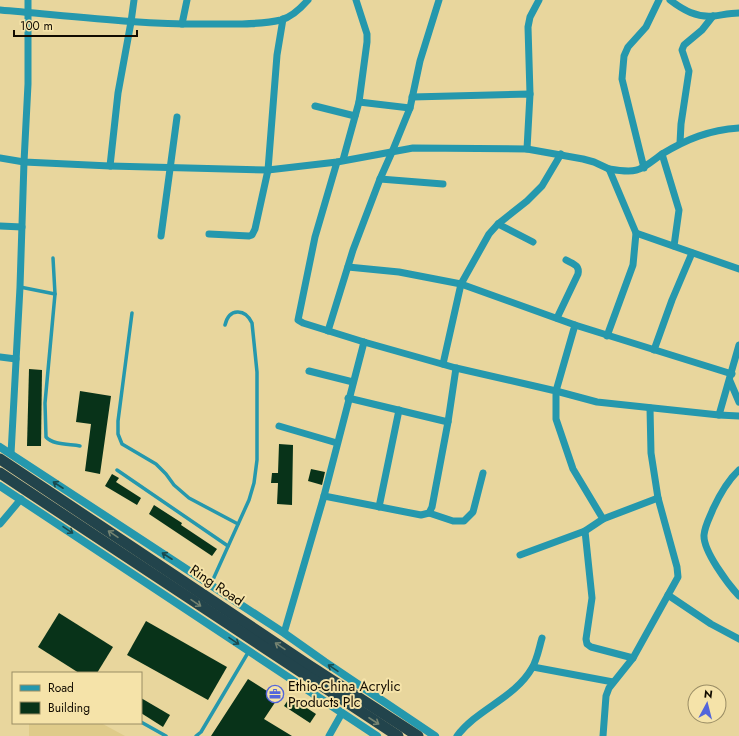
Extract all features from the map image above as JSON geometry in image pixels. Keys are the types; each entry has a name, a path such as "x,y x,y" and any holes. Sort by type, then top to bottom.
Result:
{"highway":[{"name":"Ring Road","path":"0,459 307,664 418,736"},
{"name":"Ring Road","path":"0,473 398,736"}],"street":[{"path":"11,454 20,286 28,84 28,0"},
{"path":"110,166 118,93 134,0"},
{"path":"182,24 187,0"},
{"path":"0,10 131,22 182,24 256,22 283,19 296,12 308,0"},
{"path":"356,0 368,42 359,102 316,237 298,319 303,323 328,331 456,368 597,402 739,416"},
{"path":"328,331 353,250 380,179 410,108 420,61 439,0"},
{"path":"527,149 530,94 528,27 530,17 539,0"},
{"path":"644,168 622,79 622,66 628,47 646,27 659,0"},
{"path":"670,0 688,12 713,16 739,13"},
{"path":"680,143 681,124 689,71 682,50 684,45 702,30 713,16"},
{"path":"209,234 249,236 252,235 256,229 268,170 277,55 283,19"},
{"path":"412,97 530,94"},
{"path":"359,102 410,108"},
{"path":"315,106 355,116"},
{"path":"162,236 177,117"},
{"path":"0,158 24,162 110,166 268,170 340,161 413,148 527,149 561,154 594,162 609,169 627,172 644,168 662,154 680,143 706,133 739,128"},
{"path":"443,364 461,284 489,234 498,224 527,201 542,186 561,154"},
{"path":"662,154 679,210 674,246"},
{"path":"607,336 633,265 636,233 609,169"},
{"path":"380,179 443,184"},
{"path":"498,224 533,242"},
{"path":"0,226 22,227"},
{"path":"636,233 739,269"},
{"path":"654,350 672,300 692,253"},
{"path":"557,318 579,269 577,266 566,260"},
{"path":"348,267 399,272 461,284 574,325 654,350 731,378"},
{"path":"574,325 556,391 556,419 573,469 603,519"},
{"path":"284,633 324,496 348,398 364,342"},
{"path":"720,415 739,345"},
{"path":"0,357 16,359"},
{"path":"429,513 432,507 448,422 456,368"},
{"path":"309,371 353,382"},
{"path":"731,378 739,402"},
{"path":"348,398 448,422"},
{"path":"603,736 606,696 609,688 633,658 678,577 677,567 658,498 651,453 650,408"},
{"path":"379,507 399,410"},
{"path":"279,426 337,443"},
{"path":"0,447 284,633 435,736"},
{"path":"739,470 731,478 719,496 706,525 704,536 708,551 721,572 739,596"},
{"path":"324,496 421,515 429,513 453,521 464,521 473,512 483,474"},
{"path":"0,486 377,736"},
{"path":"520,555 585,531 603,519 658,498"},
{"path":"0,524 21,499"},
{"path":"585,531 592,598 586,639 587,644 591,647 633,658"},
{"path":"668,595 711,624 739,639"},
{"path":"457,736 480,714 520,684 533,667 542,638"},
{"path":"533,667 613,682"},
{"path":"330,736 342,713"}],"lane":[{"path":"53,258 55,294 45,403 46,437 55,442 80,446"},
{"path":"20,286 55,294"},
{"path":"132,313 118,421 119,440 122,444 156,464 174,485 189,498 238,524"},
{"path":"210,585 249,500 257,460 257,372 252,322 249,316 244,313 232,313 227,316 225,325"},
{"path":"117,470 228,546"},
{"path":"196,736 201,732 249,651"},
{"path":"142,723 166,736"}],"shaded area":[{"path":"29,724 103,724 125,736 29,736"}],"building":[{"path":"29,369 42,370 41,446 27,446"},
{"path":"80,391 111,396 100,474 85,471 91,424 76,422"},
{"path":"279,444 293,445 292,505 277,504 278,483 271,483 272,473 278,473"},
{"path":"311,469 325,472 322,485 308,481"},
{"path":"112,474 119,478 116,482 141,498 137,505 105,486"},
{"path":"154,505 182,523 181,525 217,549 212,556 149,514"},
{"path":"59,613 113,647 98,672 77,672 38,647"},
{"path":"146,621 227,667 208,700 127,655"},
{"path":"248,679 278,698 264,719 292,736 211,736"},
{"path":"290,697 316,714 310,723 284,706"},
{"path":"142,699 170,715 163,727 142,714"}],"place":[{"name":"Ethio-China Acrylic Products Plc","path":"275,694"}]}
